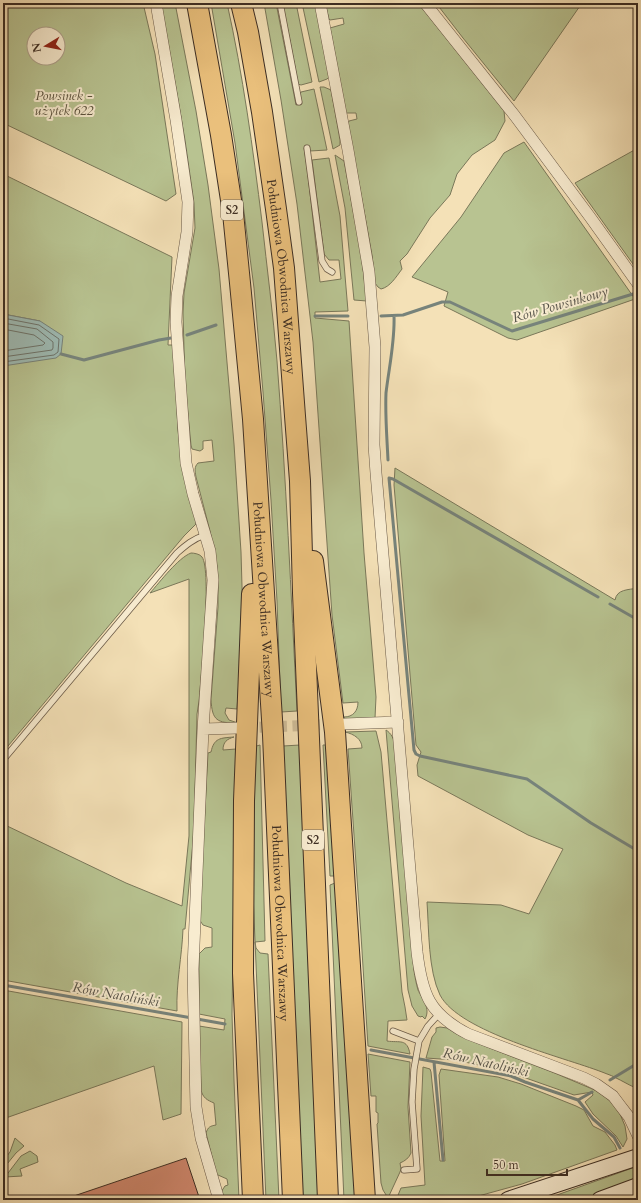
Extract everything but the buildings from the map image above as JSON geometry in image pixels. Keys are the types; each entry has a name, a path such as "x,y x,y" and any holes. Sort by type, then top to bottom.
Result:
{"highway":[{"name":"Południowa Obwodnica Warszawy","path":"197,3 220,128 232,213 248,360 273,735 293,1200"},
{"name":"Południowa Obwodnica Warszawy","path":"241,3 248,32 268,149 284,268 300,480 303,600 328,1200"},
{"path":"300,480 312,550 335,732 365,1200"},
{"path":"253,1200 243,973 244,815 246,720 258,496"},
{"path":"364,1176 370,1190 377,1200"}],"main road":[{"path":"508,1200 638,1157"},
{"path":"600,1200 638,1186"}],"street":[{"path":"156,3 188,202 187,232 177,296 176,322 186,463 193,494 210,551 213,580 203,729 193,969 196,1107 201,1138 219,1200"},
{"path":"320,3 348,150 369,272 375,347 374,445 376,472 419,972 422,985 427,996 439,1014 454,1026 468,1034 584,1078 596,1084 613,1096 629,1117 638,1136"},
{"path":"425,3 520,123 638,284"},
{"path":"344,724 398,722"},
{"path":"203,729 238,728"}],"lane":[{"path":"280,3 300,102"},
{"path":"307,148 322,261 327,269 332,272"},
{"path":"3,760 177,553 190,542 205,535"},
{"path":"404,1170 417,1169 412,1102 414,1069 419,1041 428,1026 439,1014"},
{"path":"393,1031 419,1041"}],"green space":[{"name":"Powsinek - użytek 622","path":"3,3 143,3 155,54 176,194 166,201 3,123"},
{"path":"161,3 175,3 196,111 208,185 219,269 234,444 241,552 243,621 237,709 226,708 225,713 229,720 238,723 225,722 217,719 214,716 211,699 218,607 217,567 195,469 198,463 214,461 212,440 203,441 203,449 200,451 192,449 191,445 185,384 183,313 184,293 195,228 194,203 185,140"},
{"path":"211,3 227,3 247,112 262,222 277,361 297,711 281,712 277,601 271,500 254,288 235,143"},
{"path":"264,3 276,3 296,105 301,103 301,92 314,89 327,150 310,151 309,146 304,148 320,282 341,279 339,260 329,260 324,254 312,160 329,158 340,216 348,311 315,312 315,318 349,321 364,553 376,697 375,718 344,719 344,717 350,716 354,713 358,702 343,703 332,615 313,342 297,204"},
{"path":"282,3 296,3 312,82 301,85 298,84"},
{"path":"302,3 315,3 329,77 319,82"},
{"path":"325,3 418,3 504,111 505,121 495,140 472,155 457,174 450,195 430,218 407,254 400,261 402,269 390,284 381,289 375,283 372,255 348,123 349,121 357,119 356,113 346,113 330,28 344,24 343,18 330,20"},
{"path":"436,3 582,3 514,101"},
{"path":"320,87 331,90 340,140 340,145 333,149"},
{"path":"524,142 635,299 517,340 508,338 444,306 448,292 412,277 461,217 504,153"},
{"path":"638,148 638,271 575,183"},
{"path":"335,155 344,161 361,253 367,301 354,300 345,208"},
{"path":"3,174 172,257 168,345 174,345 178,430 181,454 196,517 196,524 184,536 3,752 3,366 5,366 40,321 3,314"},
{"path":"395,468 615,600 616,596 621,592 638,588 638,1089 607,1074 489,1032 468,1021 451,1008 440,995 436,985 431,962 427,902 501,905 529,914 563,849 528,835 418,776 417,765 421,752 416,745 394,485"},
{"path":"191,553 201,556 205,566 206,602 202,671 197,714 194,830 185,929 183,929 178,980 177,1011 3,980 3,824 126,883 182,906 189,836 189,579 150,593 175,565"},
{"path":"386,730 392,736 395,745 414,971 418,990 424,1000 427,1011 425,1019 422,1016 418,1016 412,1006 408,990"},
{"path":"376,731 381,752 402,992 407,1020 388,1021 387,1041 405,1043 410,1054 368,1046 348,749 362,748 362,745 357,737 345,732"},
{"path":"234,737 226,741 223,750 236,749 232,1014 239,1200 223,1200 221,1192 225,1186 228,1185 227,1179 216,1173 206,1133 210,1127 216,1125 214,1103 209,1101 203,1095 201,1090 199,1026 224,1030 225,1019 199,1014 199,954 205,948 212,947 212,928 203,925 199,919 208,753 211,752 216,741"},
{"path":"260,745 265,941 255,942 253,893 253,747"},
{"path":"300,745 319,1200 301,1200 283,746"},
{"path":"323,745 329,745 358,1200 344,1200 330,885 335,883 337,876 330,876"},
{"path":"255,943 256,948 260,953 268,954 279,1200 266,1200"},
{"path":"3,990 182,1022 181,1114 163,1120 154,1066 3,1119"},
{"path":"436,1028 447,1028 460,1036 601,1093 611,1102 620,1114 625,1126 627,1139 623,1147 616,1136 593,1114 585,1102 593,1095 592,1092 574,1095 503,1070 455,1060 426,1058 432,1037 436,1032"},
{"path":"368,1054 410,1062 408,1107 411,1153 407,1159 400,1163 400,1172 388,1198 381,1183 377,1124 378,1113 376,1112 376,1096 371,1096"},
{"path":"423,1067 430,1069 431,1072 440,1161 445,1161 439,1075 441,1069 498,1077 521,1084 576,1106 584,1110 593,1126 605,1132 617,1150 522,1184 464,1200 396,1200 401,1188 425,1185 421,1116"},
{"path":"15,1138 24,1146 3,1169 3,1161 10,1152"},
{"path":"30,1151 37,1156 38,1162 20,1169 22,1176 5,1177 21,1156"},
{"path":"638,1166 638,1180 581,1200 543,1200"}],"water":[{"path":"3,314 40,321 63,336 61,354 56,358 3,366"}],"waterway":[{"name":"Rów Powsinkowy","path":"381,316 403,315 442,302 450,302 512,331 633,294"},
{"name":"Rów Powsinkowy","path":"315,316 348,316"},
{"path":"388,460 386,393 393,345 394,316"},
{"name":"Rów Powsinkowy","path":"187,335 216,325"},
{"name":"Rów Powsinkowy","path":"61,354 84,360 171,338"},
{"path":"598,597 389,478 414,750 416,754 527,779 591,823 638,851"},
{"path":"610,604 638,620"},
{"name":"Rów Natoliński","path":"3,985 192,1018"},
{"name":"Rów Natoliński","path":"197,1019 225,1024"},
{"name":"Rów Natoliński","path":"371,1050 511,1076 578,1100 593,1119 614,1137 620,1148"},
{"path":"434,1062 443,1160"},
{"path":"610,1080 638,1063"},
{"path":"578,1100 592,1092"}],"tunnel":[{"path":"243,728 338,724"}]}
